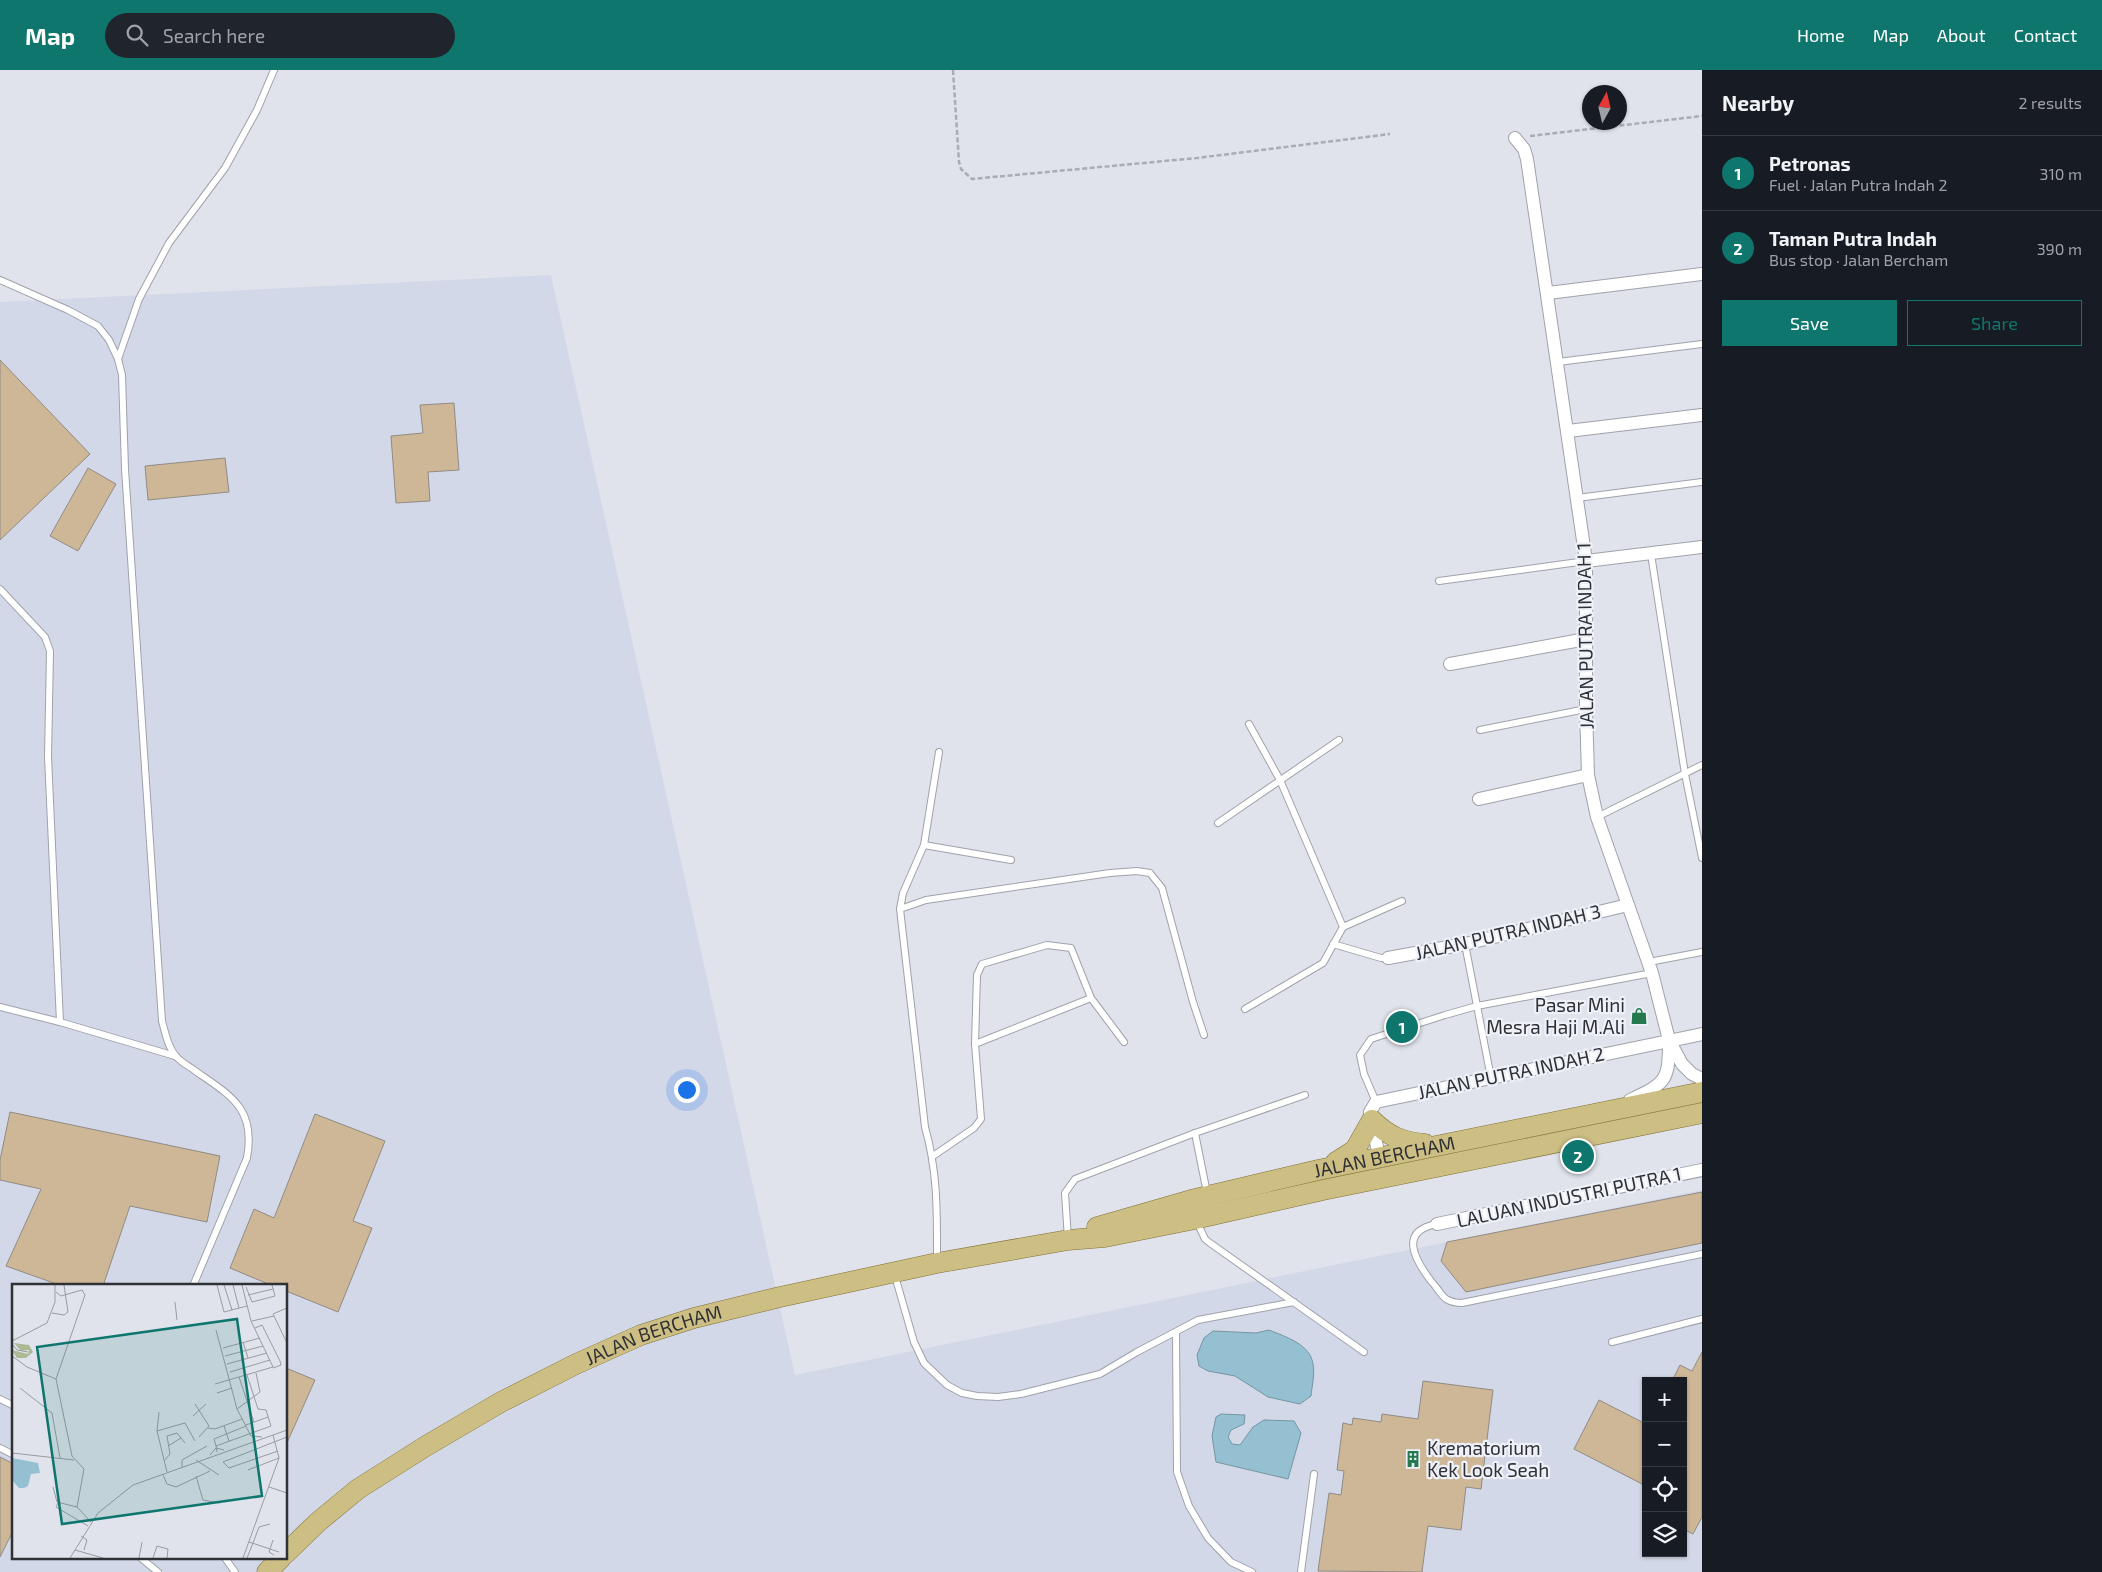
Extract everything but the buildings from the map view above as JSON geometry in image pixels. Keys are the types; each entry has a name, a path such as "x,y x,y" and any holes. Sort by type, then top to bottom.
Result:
{"main road":[{"name":"JALAN BERCHAM","path":"288,1551 318,1522 358,1489 426,1446 476,1416 576,1364 641,1335 694,1318 780,1297 937,1263 1070,1240 1100,1226 1198,1205 1318,1170 1702,1092"},
{"path":"1374,1111 1382,1130 1406,1142 1440,1145"},
{"path":"1318,1170 1342,1159 1355,1150 1374,1111"},
{"name":"JALAN BERCHAM","path":"1198,1205 1323,1190 1702,1113"},
{"path":"1323,1190 1363,1172 1379,1157 1406,1166 1446,1166"},
{"path":"267,1572 279,1560"}],"street":[{"name":"JALAN PUTRA INDAH 1","path":"1515,138 1524,149 1527,159 1586,560 1588,775 1597,817 1651,968 1669,1040 1669,1066 1663,1081 1649,1091 1603,1112"},
{"path":"1548,292 1702,274"},
{"path":"1568,431 1702,415"},
{"path":"1586,560 1702,547"},
{"path":"1450,664 1586,639"},
{"path":"1478,799 1588,775"},
{"name":"JALAN PUTRA INDAH 3","path":"1388,958 1465,944 1628,905"},
{"name":"JALAN PUTRA INDAH 2","path":"1374,1111 1491,1078 1702,1034"},
{"name":"JALAN PUTRA INDAH 1","path":"1669,1040 1682,1064 1692,1074 1702,1079"},
{"path":"1374,1111 1379,1157"},
{"name":"LALUAN INDUSTRI PUTRA 1","path":"1437,1224 1702,1170"}],"lane":[{"path":"118,359 138,299 170,243 226,168 257,110 274,70"},
{"path":"0,280 68,310 98,326 118,359 122,375 127,498 160,1006 166,1037 175,1056"},
{"path":"1558,362 1702,344"},
{"path":"1577,498 1702,482"},
{"path":"1651,554 1685,774 1702,858"},
{"path":"1439,581 1586,560"},
{"path":"0,589 45,638 50,651 48,757 60,1022"},
{"path":"1480,730 1586,710"},
{"path":"1249,724 1280,780 1343,926"},
{"path":"1218,823 1339,740"},
{"path":"937,1263 937,1190 933,1156 925,1127 900,909 903,893 924,845 939,752"},
{"path":"1597,817 1702,765"},
{"path":"924,845 1011,860"},
{"path":"900,909 926,900 1110,873 1137,871 1150,873 1162,888 1192,1002 1204,1036"},
{"path":"1245,1010 1322,963 1343,926 1402,901"},
{"path":"1333,944 1381,958 1388,958"},
{"path":"1465,944 1491,1078"},
{"path":"933,1156 974,1128 981,1119 975,1044 977,975 982,964 1047,945 1071,948 1091,998 1124,1042"},
{"path":"1374,1111 1360,1055 1371,1039 1477,1006 1651,968 1702,952"},
{"path":"975,1044 1091,998"},
{"path":"0,1007 60,1022 175,1056 224,1090 237,1104 245,1116 250,1140 247,1158 195,1284"},
{"path":"1070,1240 1065,1193 1076,1179 1195,1133 1305,1095"},
{"path":"1195,1133 1198,1205 1205,1239 1364,1352"},
{"path":"1437,1224 1425,1226 1416,1233 1413,1244 1414,1253 1418,1264 1444,1297 1462,1304 1702,1254"},
{"path":"894,1272 918,1352 924,1363 947,1384 962,1393 977,1396 1006,1396 1100,1374 1198,1320 1294,1302"},
{"path":"1612,1342 1702,1318"},
{"path":"1176,1332 1177,1472 1189,1506 1208,1538 1231,1562 1252,1572"},
{"path":"0,1399 12,1405"},
{"path":"0,1448 12,1454"},
{"path":"1301,1572 1314,1474"},
{"path":"143,1560 158,1572"},
{"path":"226,1560 235,1572"}],"path":[{"path":"953,70 959,162 961,170 972,179 1197,158 1390,134"},
{"path":"1515,138 1702,116"}],"shaded area":[{"path":"551,275 795,1375 1702,1190 1702,1572 0,1572 0,302"}],"water":[{"path":"1269,1330 1296,1342 1311,1357 1314,1372 1311,1396 1300,1404 1268,1397 1235,1376 1208,1371 1199,1366 1197,1355 1204,1338 1213,1331 1256,1333"},
{"path":"1221,1414 1245,1415 1244,1424 1231,1430 1228,1437 1232,1444 1240,1445 1253,1427 1264,1420 1294,1421 1301,1433 1288,1479 1216,1462 1212,1436 1216,1417"}],"place":[{"name":"Pasar Mini Mesra Haji M.Ali","path":"1639,1016"},
{"name":"Petronas","path":"1402,1027"},
{"name":"Taman Putra Indah","path":"1578,1156"},
{"name":"Krematorium Kek Look Seah","path":"1413,1459"}]}
